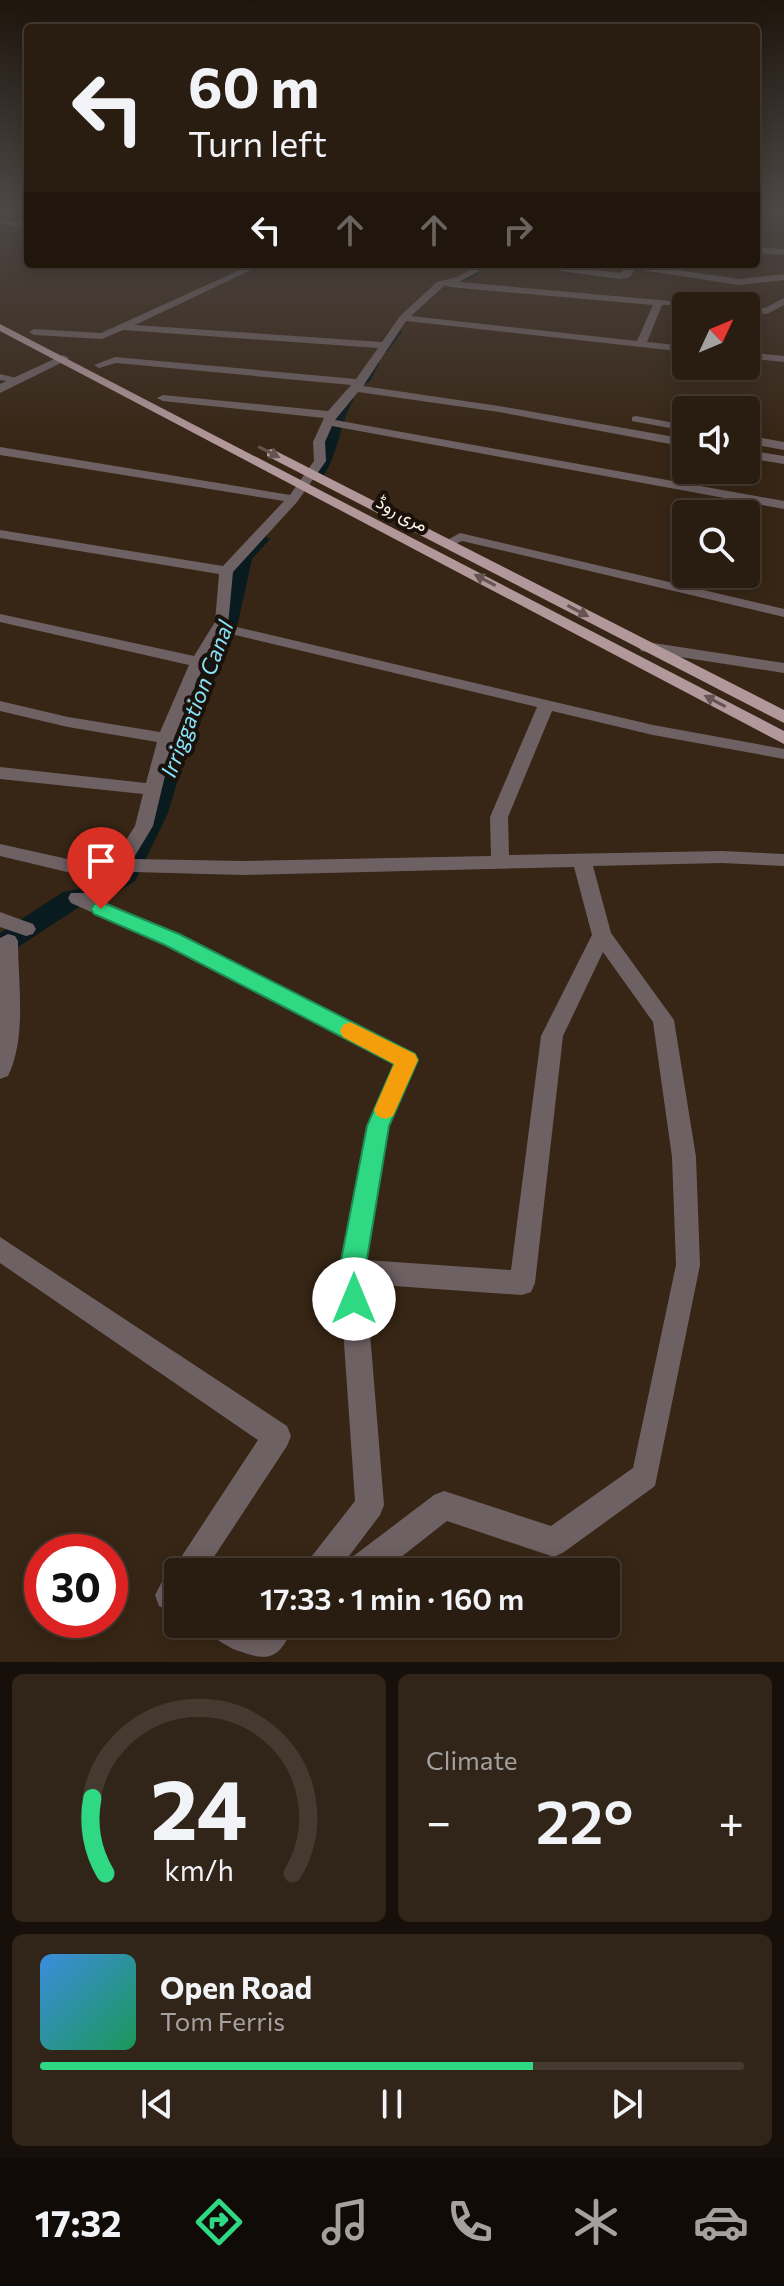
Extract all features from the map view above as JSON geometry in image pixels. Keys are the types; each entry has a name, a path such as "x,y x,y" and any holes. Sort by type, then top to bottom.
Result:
{"main road":[{"path":"0,315 245,440"},
{"name":"مری روڈ","path":"0,327 784,738"},
{"path":"140,399 159,396"},
{"name":"مری روڈ","path":"259,446 784,717"}],"street":[{"path":"34,332 102,336 211,287"},
{"path":"113,876 144,826 166,738 198,662 219,627 226,571 293,499 320,461 319,442 330,418 359,385 403,318 439,287"},
{"path":"435,288 672,303"},
{"path":"435,288 654,314"},
{"path":"760,311 767,311 784,301"},
{"path":"641,343 659,302"},
{"path":"403,318 672,347"},
{"path":"123,327 384,345"},
{"path":"760,356 784,359"},
{"path":"0,389 63,358"},
{"path":"99,365 115,360 130,361 359,385 672,440"},
{"path":"0,377 20,380"},
{"path":"159,396 330,418 784,505"},
{"path":"636,419 672,425"},
{"path":"760,442 784,446"},
{"path":"0,451 293,499"},
{"path":"760,456 784,460"},
{"path":"0,534 226,571"},
{"path":"449,543 460,537 784,613"},
{"path":"0,618 198,662"},
{"path":"219,627 653,730 784,754"},
{"path":"647,647 784,668"},
{"path":"500,863 499,817 546,705"},
{"path":"0,706 68,722 166,738"},
{"path":"0,773 153,789"},
{"path":"0,850 113,876 131,865 243,868 722,857 784,860"},
{"path":"376,1558 444,1505 554,1542 645,1476 688,1265 684,1157 663,1020 602,935 582,861"},
{"path":"78,898 172,940 407,1060 378,1126 352,1271 370,1505 330,1558"},
{"path":"0,919 17,935 8,1038 0,1070"},
{"path":"352,1271 522,1283 552,1036 602,935"},
{"path":"0,1249 277,1436 195,1558"}],"waterway":[{"path":"386,350 400,332 396,325"},
{"path":"359,383 368,380 376,365"},
{"name":"Irriggation Canal","path":"316,475 326,457 347,399"},
{"name":"Irriggation Canal","path":"0,946 72,899 95,895 126,875 156,813 182,728 227,627 243,558 261,539"}],"slow traffic":[{"path":"350,1031 407,1060 385,1110"}],"route":[{"path":"101,909 172,940 407,1060 378,1126 352,1271 354,1299"}]}
